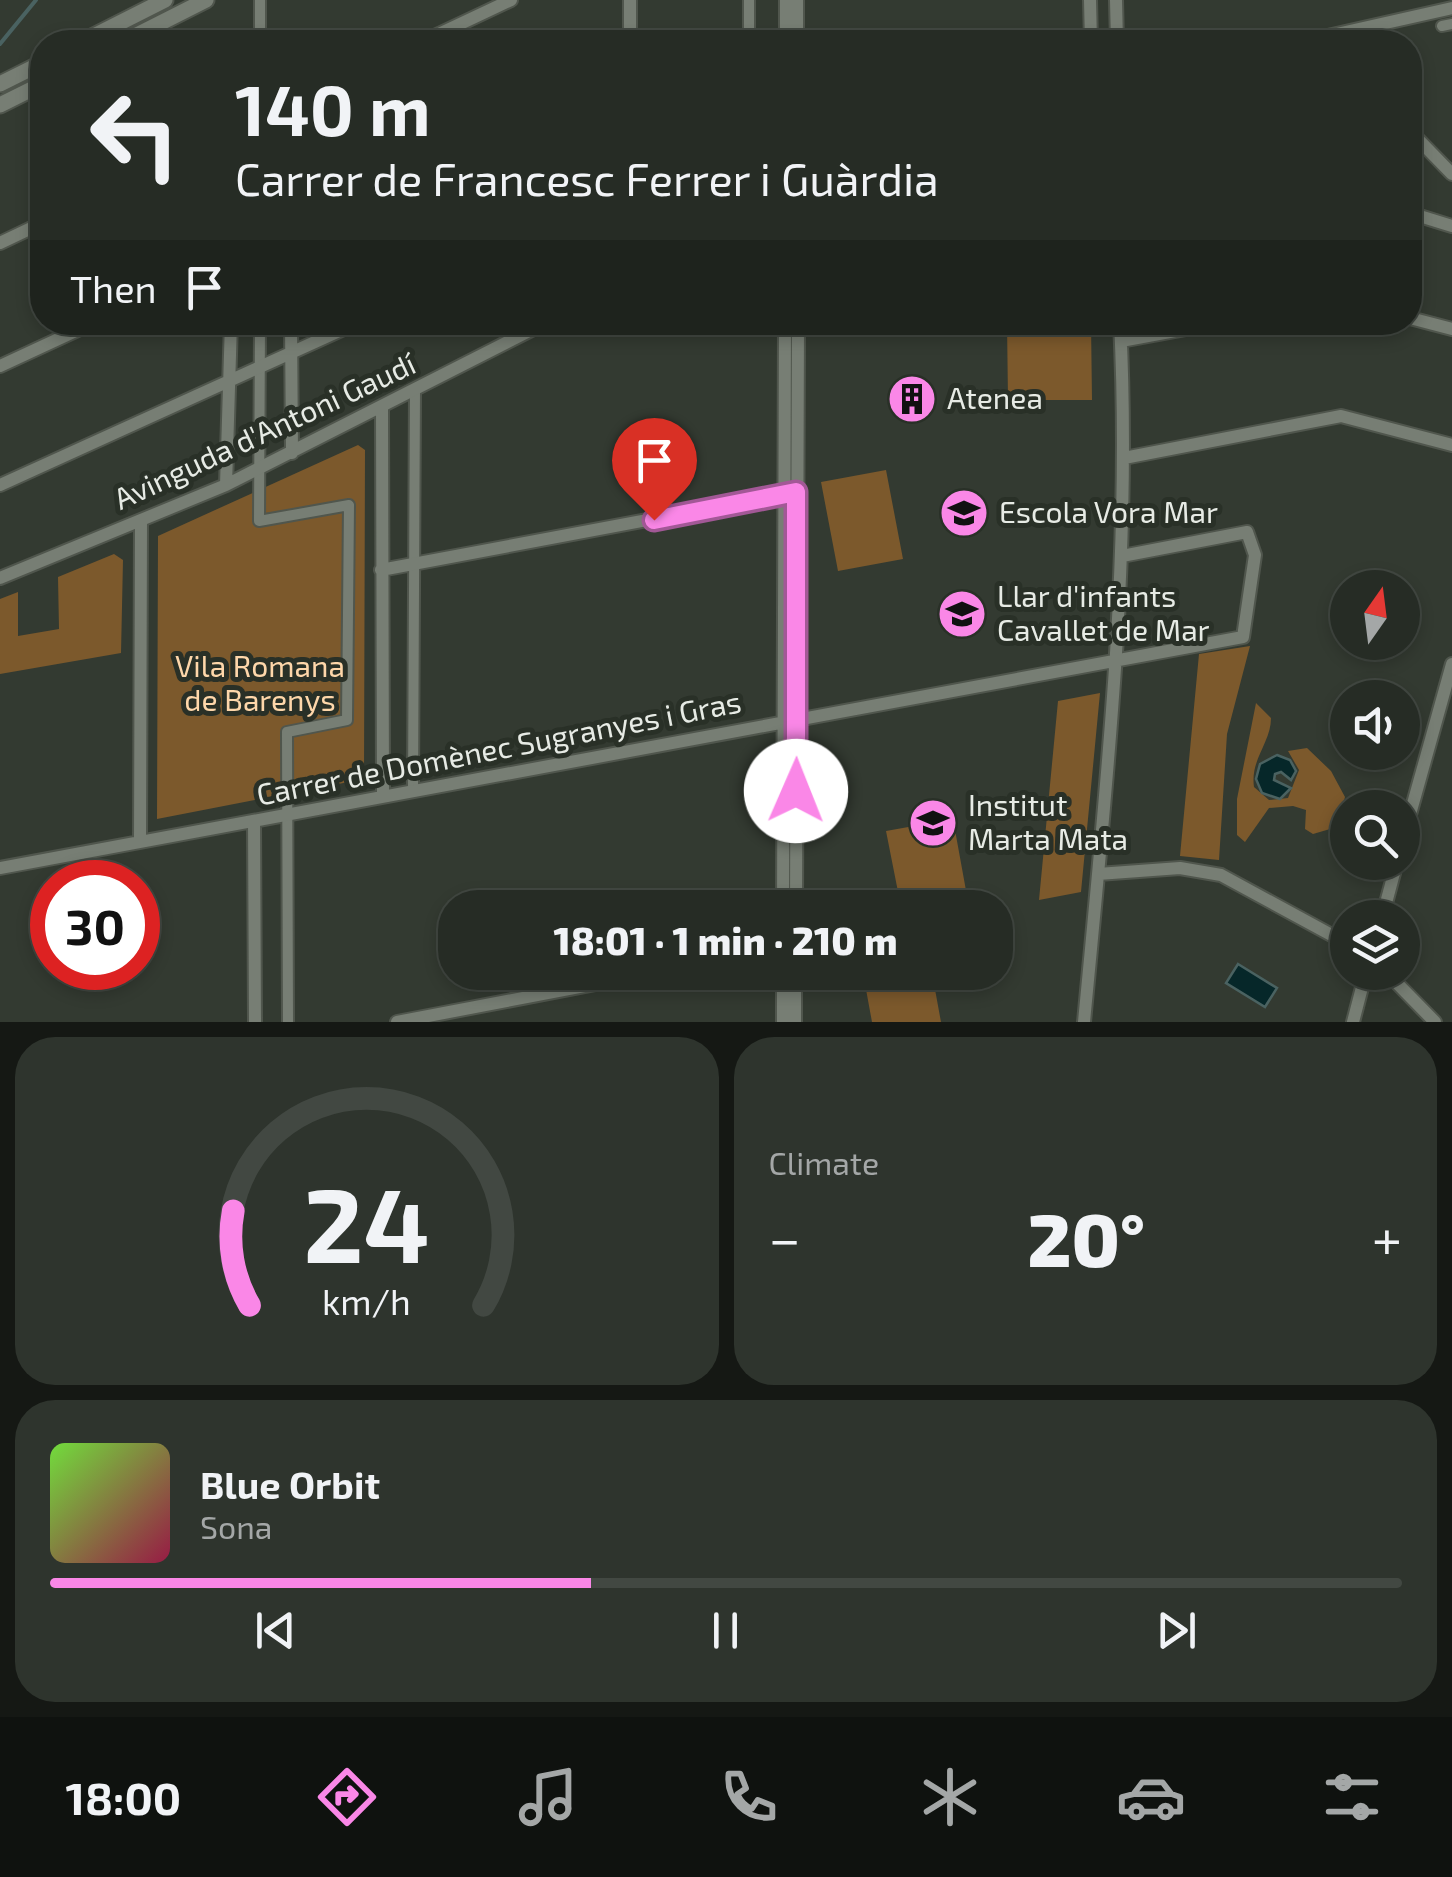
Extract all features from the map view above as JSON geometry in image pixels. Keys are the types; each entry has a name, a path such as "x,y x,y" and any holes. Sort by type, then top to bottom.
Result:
{"street":[{"path":"106,30 166,0"},
{"path":"147,30 206,0"},
{"path":"260,0 260,30"},
{"path":"447,30 511,0"},
{"path":"630,0 630,30"},
{"path":"750,0 750,30"},
{"path":"786,0 786,30"},
{"path":"798,0 798,30"},
{"path":"1090,0 1091,30"},
{"path":"1116,0 1117,30"},
{"path":"1406,0 1409,17"},
{"path":"1353,30 1452,8"},
{"path":"0,84 30,69"},
{"path":"0,105 30,90"},
{"path":"1422,143 1452,174"},
{"path":"1422,217 1452,226"},
{"path":"0,244 30,229"},
{"path":"1422,321 1452,329"},
{"path":"0,366 67,335"},
{"path":"226,485 231,335"},
{"path":"260,335 259,521 348,506 347,720 287,732 288,1022"},
{"path":"291,335 292,453"},
{"path":"303,335 314,344"},
{"path":"0,485 332,335"},
{"name":"Avinguda d'Antoni Gaudí","path":"0,578 226,485 522,335"},
{"path":"785,335 796,890"},
{"path":"791,493 797,335"},
{"path":"1084,1022 1118,659 1124,458 1121,335"},
{"path":"1121,341 1154,335"},
{"path":"413,790 414,390"},
{"path":"212,392 229,406"},
{"path":"382,407 383,796"},
{"path":"1124,458 1342,416 1452,445"},
{"path":"381,570 791,493"},
{"path":"140,842 141,520"},
{"path":"1122,556 1248,532 1255,555 1243,637"},
{"name":"Carrer de Domènec Sugranyes i Gras","path":"0,868 1243,637 1258,631"},
{"path":"1417,790 1452,664"},
{"path":"784,890 791,719"},
{"path":"254,822 255,1022"},
{"path":"1098,874 1180,868 1221,875 1330,934"},
{"path":"406,1021 565,990"},
{"path":"783,990 783,1022"},
{"path":"795,990 795,1022"},
{"path":"1352,1022 1361,990"},
{"path":"1404,990 1435,1022"}],"green space":[{"path":"1007,335 1091,335 1092,400 1008,400"},
{"name":"Vila Romana de Barenys","path":"358,445 365,450 364,779 157,819 158,536"},
{"path":"886,470 903,559 838,571 821,482"},
{"path":"114,554 123,560 121,653 0,674 0,599 18,592 18,636 59,629 58,577"},
{"path":"1250,646 1227,734 1219,860 1180,856 1199,654"},
{"path":"1100,693 1081,892 1039,900 1058,701"},
{"path":"1256,703 1271,718 1255,768 1254,787 1269,800 1288,798 1299,770 1288,751 1307,748 1331,771 1341,790 1330,790 1330,829 1313,834 1305,829 1306,810 1293,806 1269,808 1245,842 1237,835 1237,799"},
{"path":"953,819 966,890 898,890 886,831"},
{"path":"866,990 935,990 941,1022 872,1022"}],"water":[{"path":"1277,755 1290,760 1296,771 1291,780 1281,772 1275,774 1274,780 1291,788 1280,799 1262,793 1256,779 1260,764"},
{"path":"1238,964 1277,988 1265,1007 1226,983"}],"waterway":[{"path":"0,44 36,0"}],"place":[{"name":"Atenea","path":"912,399"},
{"name":"Escola Vora Mar","path":"964,513"},
{"name":"Llar d'infants Cavallet de Mar","path":"962,614"},
{"name":"Institut Marta Mata","path":"933,823"}],"route":[{"path":"654,520 796,492 796,791"}]}
